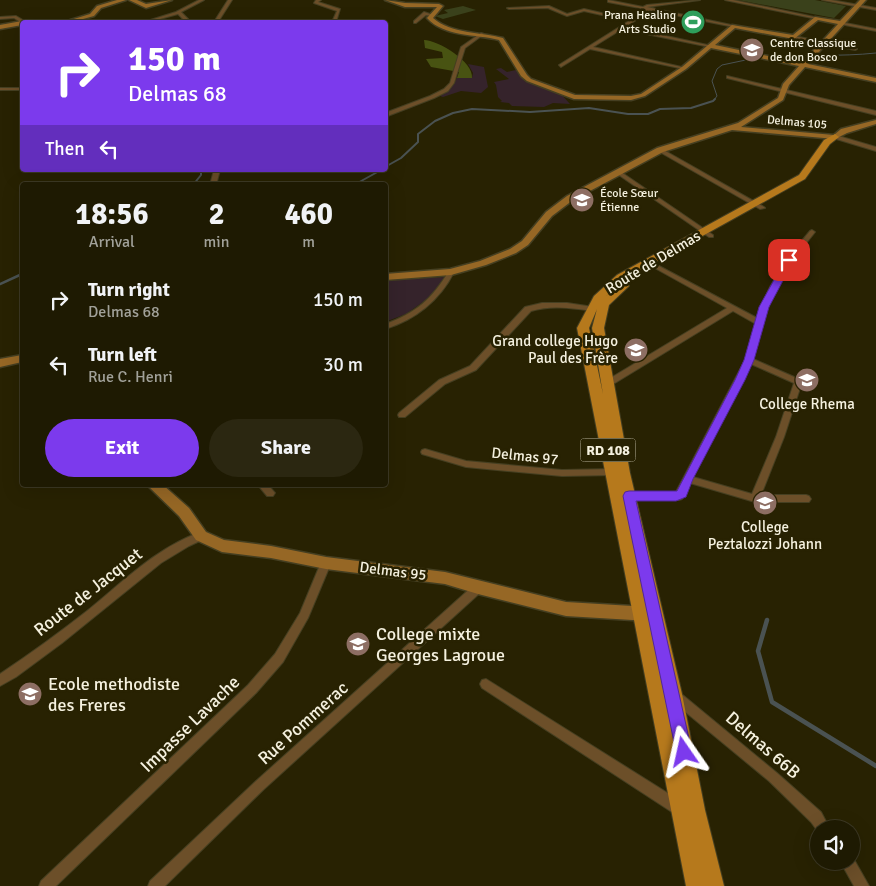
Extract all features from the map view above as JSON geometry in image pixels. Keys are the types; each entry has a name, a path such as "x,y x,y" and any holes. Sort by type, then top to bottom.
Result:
{"main road":[{"name":"Route de Delmas","path":"697,886 673,694 648,614 629,496 617,473 596,310 601,293 621,277 758,206 789,193 808,179 818,168 834,139"},
{"name":"Route de Delmas","path":"707,234 631,280 596,310 583,328 648,614 688,810 713,886"}],"street":[{"path":"74,20 92,15 97,12 98,7 123,0"},
{"path":"132,0 146,6 169,0"},
{"path":"153,20 179,13 181,10 202,0"},
{"path":"217,20 230,0"},
{"path":"316,0 316,3 339,10 335,20"},
{"path":"390,0 405,5 432,4 440,6 431,15"},
{"path":"535,0 567,15 584,10 632,21"},
{"path":"648,9 645,7 650,4 698,0"},
{"path":"727,0 876,30"},
{"path":"824,0 876,9"},
{"path":"388,277 451,272 484,263 513,250 536,232 554,210 590,186 660,150 741,125 781,99 786,84 863,0"},
{"path":"610,1 855,49"},
{"path":"509,8 549,7"},
{"path":"561,66 623,28 648,11 648,9"},
{"path":"179,13 186,18 182,20"},
{"path":"415,22 425,13 431,15"},
{"path":"431,15 430,18 434,23 504,40 513,59 526,78 574,97 631,98 643,95 684,68 734,26"},
{"path":"0,18 15,17 20,21"},
{"path":"794,37 817,18"},
{"path":"0,26 20,23"},
{"path":"623,28 876,80"},
{"path":"388,114 446,90 452,83 463,47 482,34"},
{"path":"590,48 684,68"},
{"path":"730,77 785,89 876,113"},
{"path":"0,89 20,89"},
{"name":"Delmas 105","path":"748,120 747,123 757,130"},
{"path":"834,139 844,131 876,122"},
{"name":"Delmas 105","path":"727,130 757,130 834,139"},
{"path":"834,139 874,148"},
{"path":"660,150 758,206"},
{"path":"618,172 707,234"},
{"path":"629,496 679,496 749,360 771,291 789,260 812,232"},
{"path":"655,266 760,323"},
{"path":"388,326 399,322 424,306 441,290 451,272"},
{"path":"402,415 442,382 473,368 528,309 542,305 567,304 596,310"},
{"path":"607,384 733,308"},
{"path":"749,360 798,382 780,437 755,498"},
{"path":"0,363 20,361"},
{"name":"Delmas 97","path":"425,452 466,464 562,473 617,473"},
{"path":"687,479 755,498 806,499"},
{"path":"156,487 184,512 201,536"},
{"path":"265,487 270,493"},
{"name":"Delmas 95","path":"201,536 222,546 271,552 326,564 444,578 566,609 648,614"},
{"name":"Route de Jacquet","path":"0,681 90,614 152,563 178,545 201,536"},
{"name":"Impasse Lavache","path":"46,886 252,689 279,658 304,614 326,564"},
{"name":"Rue Pommerac","path":"160,884 259,786 478,588"},
{"path":"486,684 688,810"},
{"name":"Delmas 66B","path":"673,694 773,777 818,820"},
{"path":"853,870 862,886"}],"shaded area":[{"path":"468,64 484,67 488,87 481,93 461,91 443,97 440,96 453,85 457,78 472,78 473,73"},
{"path":"501,68 507,72 516,70 525,81 561,94 570,104 553,103 544,107 512,106 509,103 500,102 502,101 498,97 494,82 509,79 496,69"},
{"path":"445,277 439,290 406,314 388,321 388,280"}],"green space":[{"path":"738,0 815,0 846,6 834,18"},
{"path":"463,6 476,10 443,19 435,16 448,13 444,10"},
{"path":"424,40 438,44 454,53 467,65 472,78 457,78 459,72 431,67 426,59 443,58 442,52 425,48"}],"waterway":[{"path":"768,57 876,53"},
{"path":"714,100 717,96 712,81 717,69 722,65 760,57"},
{"path":"388,165 401,158 418,142 418,134 435,121 453,113 472,109 530,112 589,108 628,114 648,114 660,109 691,108 714,100"},
{"path":"195,182 201,172"},
{"path":"359,182 377,172"},
{"path":"0,284 20,275"},
{"path":"767,620 758,651 772,702 876,766"}],"place":[{"name":"Prana Healing Arts Studio","path":"693,22"},
{"name":"Centre Classique de don Bosco","path":"752,50"},
{"name":"École Sœur Étienne","path":"582,200"},
{"name":"Grand college Hugo Paul des Frère","path":"636,350"},
{"name":"College Rhema","path":"807,380"},
{"name":"College Peztalozzi Johann","path":"765,503"},
{"name":"College mixte Georges Lagroue","path":"358,644"},
{"name":"Ecole methodiste des Freres","path":"30,694"}],"route":[{"path":"684,752 629,496 679,496 682,494 687,479 740,380 749,360 764,307 789,260"}]}
